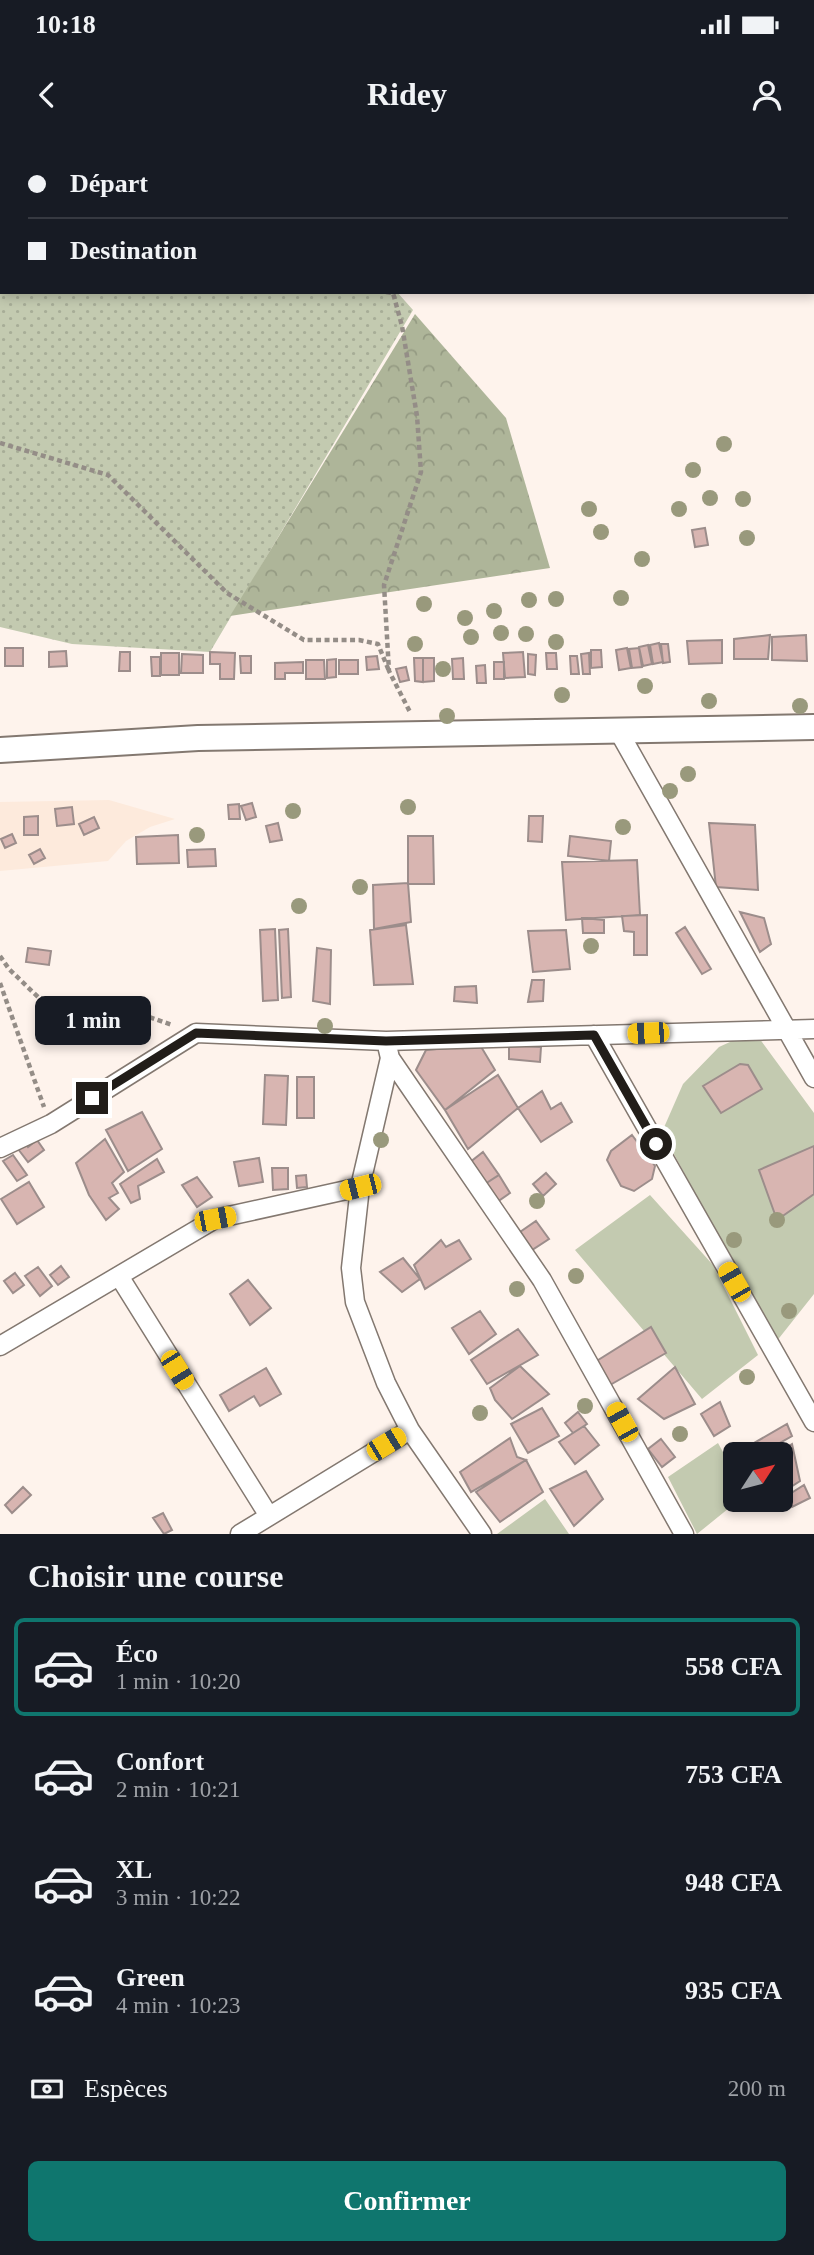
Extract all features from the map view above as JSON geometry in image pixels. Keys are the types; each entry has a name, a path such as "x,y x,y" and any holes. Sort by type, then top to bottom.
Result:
{"street":[{"path":"0,750 198,738 814,727"},
{"path":"619,732 814,1078"},
{"path":"0,1148 51,1124 196,1033 388,1049 594,1035 814,1029"},
{"path":"594,1035 814,1422"},
{"path":"388,1049 360,1187 351,1268 355,1302 386,1383 410,1430 482,1534"},
{"path":"388,1049 542,1279 684,1534"},
{"path":"0,1346 215,1219 360,1187"},
{"path":"119,1276 269,1516"},
{"path":"240,1534 410,1430"}],"path":[{"path":"389,671 384,585 421,472 417,416 402,326 393,294"},
{"path":"0,443 108,475 227,593 304,640 359,640 378,644 421,732"},
{"path":"0,956 9,969 39,998 132,1011 196,1033"},
{"path":"0,984 51,1124"}],"shaded area":[{"path":"109,800 175,819 150,827 126,841 108,861 0,871 0,802"}],"green space":[{"path":"0,294 399,294 413,310 210,652 72,644 0,627"},
{"path":"415,314 506,418 550,568 230,616"},
{"path":"754,1031 814,1113 814,1294 776,1342 662,1132 683,1084 719,1047"},
{"path":"650,1195 713,1265 758,1355 702,1399 575,1250"},
{"path":"718,1443 723,1452 724,1512 697,1534 668,1477"},
{"path":"545,1499 569,1534 497,1534"}],"building":[{"path":"705,528 708,545 695,547 692,530"},
{"path":"770,635 768,659 734,659 734,639"},
{"path":"806,635 807,661 772,660 772,637"},
{"path":"722,640 722,663 689,664 687,641"},
{"path":"659,643 663,662 653,664 650,645"},
{"path":"661,644 668,644 670,662 663,663"},
{"path":"648,645 652,664 643,666 639,647"},
{"path":"5,648 23,648 23,666 5,666"},
{"path":"627,648 631,668 619,670 616,650"},
{"path":"639,648 642,667 632,668 629,649"},
{"path":"591,650 601,650 602,667 591,668"},
{"path":"66,651 67,666 49,667 49,652"},
{"path":"120,652 130,652 130,671 119,671"},
{"path":"210,652 235,653 234,679 220,679 220,664 210,664"},
{"path":"523,652 525,677 505,678 503,653"},
{"path":"161,653 179,653 179,675 161,675"},
{"path":"546,653 556,653 557,669 547,669"},
{"path":"589,653 590,674 583,674 581,654"},
{"path":"182,654 203,655 203,673 181,673"},
{"path":"528,654 536,655 535,675 528,674"},
{"path":"240,656 251,656 251,673 241,673"},
{"path":"377,656 379,669 367,670 366,657"},
{"path":"570,656 577,656 579,674 571,674"},
{"path":"151,657 160,657 160,676 152,676"},
{"path":"414,658 423,658 423,682 415,681"},
{"path":"423,658 434,658 434,681 423,682"},
{"path":"463,658 464,679 453,679 452,659"},
{"path":"336,659 336,677 327,678 327,660"},
{"path":"306,660 324,660 325,679 306,679"},
{"path":"339,660 358,660 358,674 339,674"},
{"path":"303,662 303,673 285,673 285,679 275,679 275,663"},
{"path":"494,662 504,662 504,679 494,679"},
{"path":"485,665 486,683 477,683 476,666"},
{"path":"406,667 409,680 400,682 396,669"},
{"path":"252,803 256,817 246,820 241,806"},
{"path":"239,804 240,819 229,819 228,805"},
{"path":"72,807 74,824 57,826 55,809"},
{"path":"38,816 38,835 24,835 24,817"},
{"path":"529,816 543,816 542,842 528,841"},
{"path":"94,817 99,828 84,835 79,824"},
{"path":"278,823 282,840 270,842 266,826"},
{"path":"709,823 755,825 758,890 716,887"},
{"path":"12,834 16,843 5,848 1,839"},
{"path":"178,835 179,863 137,864 136,837"},
{"path":"408,836 433,836 434,884 408,884"},
{"path":"570,836 611,841 609,861 568,856"},
{"path":"40,849 45,858 34,864 29,855"},
{"path":"215,849 216,866 188,867 187,850"},
{"path":"637,860 640,915 566,920 562,862"},
{"path":"408,883 411,922 374,929 373,885"},
{"path":"740,912 764,918 771,944 760,952"},
{"path":"647,915 647,955 634,955 634,932 624,931 622,916"},
{"path":"582,918 604,920 604,933 583,933"},
{"path":"406,925 413,984 374,985 370,930"},
{"path":"685,927 711,969 702,974 676,933"},
{"path":"275,929 278,1000 263,1001 260,930"},
{"path":"288,929 291,997 282,998 279,930"},
{"path":"566,930 570,969 533,972 528,931"},
{"path":"28,948 51,951 49,965 26,962"},
{"path":"317,948 331,950 330,1004 313,1001"},
{"path":"532,980 544,980 543,1001 528,1002"},
{"path":"476,986 477,1003 454,1001 455,987"},
{"path":"480,1045 495,1070 445,1110 416,1070 426,1050"},
{"path":"509,1045 541,1047 540,1062 509,1059"},
{"path":"740,1064 748,1065 762,1089 721,1113 703,1086"},
{"path":"265,1075 288,1076 286,1125 263,1124"},
{"path":"498,1075 518,1108 468,1149 445,1110"},
{"path":"297,1077 314,1077 314,1118 297,1118"},
{"path":"542,1091 551,1109 561,1103 572,1122 541,1142 518,1108"},
{"path":"142,1112 162,1149 128,1171 106,1130"},
{"path":"632,1135 655,1166 652,1179 634,1191 621,1186 607,1160 611,1151"},
{"path":"22,1139 28,1147 37,1140 44,1150 28,1162 15,1145"},
{"path":"105,1139 124,1172 112,1183 118,1193 109,1198 119,1209 106,1220 89,1195 76,1163"},
{"path":"814,1146 814,1194 777,1220 759,1170"},
{"path":"483,1152 499,1175 485,1184 469,1163"},
{"path":"13,1155 27,1175 17,1181 3,1161"},
{"path":"259,1158 263,1182 239,1186 234,1162"},
{"path":"157,1159 164,1172 138,1186 140,1199 131,1203 120,1184"},
{"path":"272,1168 288,1168 288,1189 273,1190"},
{"path":"546,1173 556,1184 543,1196 533,1184"},
{"path":"306,1175 307,1187 297,1188 296,1176"},
{"path":"499,1175 510,1193 497,1202 485,1184"},
{"path":"197,1177 212,1197 197,1207 182,1185"},
{"path":"29,1182 44,1207 17,1224 1,1199"},
{"path":"536,1221 549,1239 532,1250 520,1232"},
{"path":"441,1240 446,1247 459,1240 471,1259 425,1289 414,1265"},
{"path":"403,1258 420,1279 402,1292 380,1272"},
{"path":"61,1266 69,1277 58,1285 50,1275"},
{"path":"38,1267 52,1286 40,1296 25,1276"},
{"path":"15,1273 24,1285 13,1293 4,1281"},
{"path":"248,1280 271,1308 250,1325 230,1294"},
{"path":"480,1311 496,1334 469,1354 452,1328"},
{"path":"651,1327 666,1353 610,1385 595,1362"},
{"path":"518,1329 538,1355 487,1384 471,1360"},
{"path":"520,1366 549,1394 512,1419 495,1400 490,1388"},
{"path":"675,1367 695,1404 664,1419 638,1399"},
{"path":"266,1368 281,1394 260,1406 254,1396 229,1411 220,1395"},
{"path":"720,1402 730,1426 714,1436 701,1414"},
{"path":"542,1408 559,1436 528,1453 511,1424"},
{"path":"578,1412 587,1424 573,1433 565,1423"},
{"path":"787,1424 792,1436 781,1442 756,1442"},
{"path":"584,1426 599,1445 575,1464 559,1442"},
{"path":"510,1438 517,1457 526,1460 471,1492 460,1472"},
{"path":"661,1439 675,1457 662,1467 648,1449"},
{"path":"793,1449 800,1481 793,1486"},
{"path":"526,1460 543,1492 500,1522 476,1492"},
{"path":"586,1471 603,1499 574,1526 550,1489"},
{"path":"804,1485 810,1498 793,1506 793,1492"},
{"path":"23,1487 31,1495 12,1513 5,1505"},
{"path":"163,1513 172,1530 164,1534 153,1518"}],"route":[{"path":"92,1098 196,1033 386,1041 594,1035 656,1144"}]}
